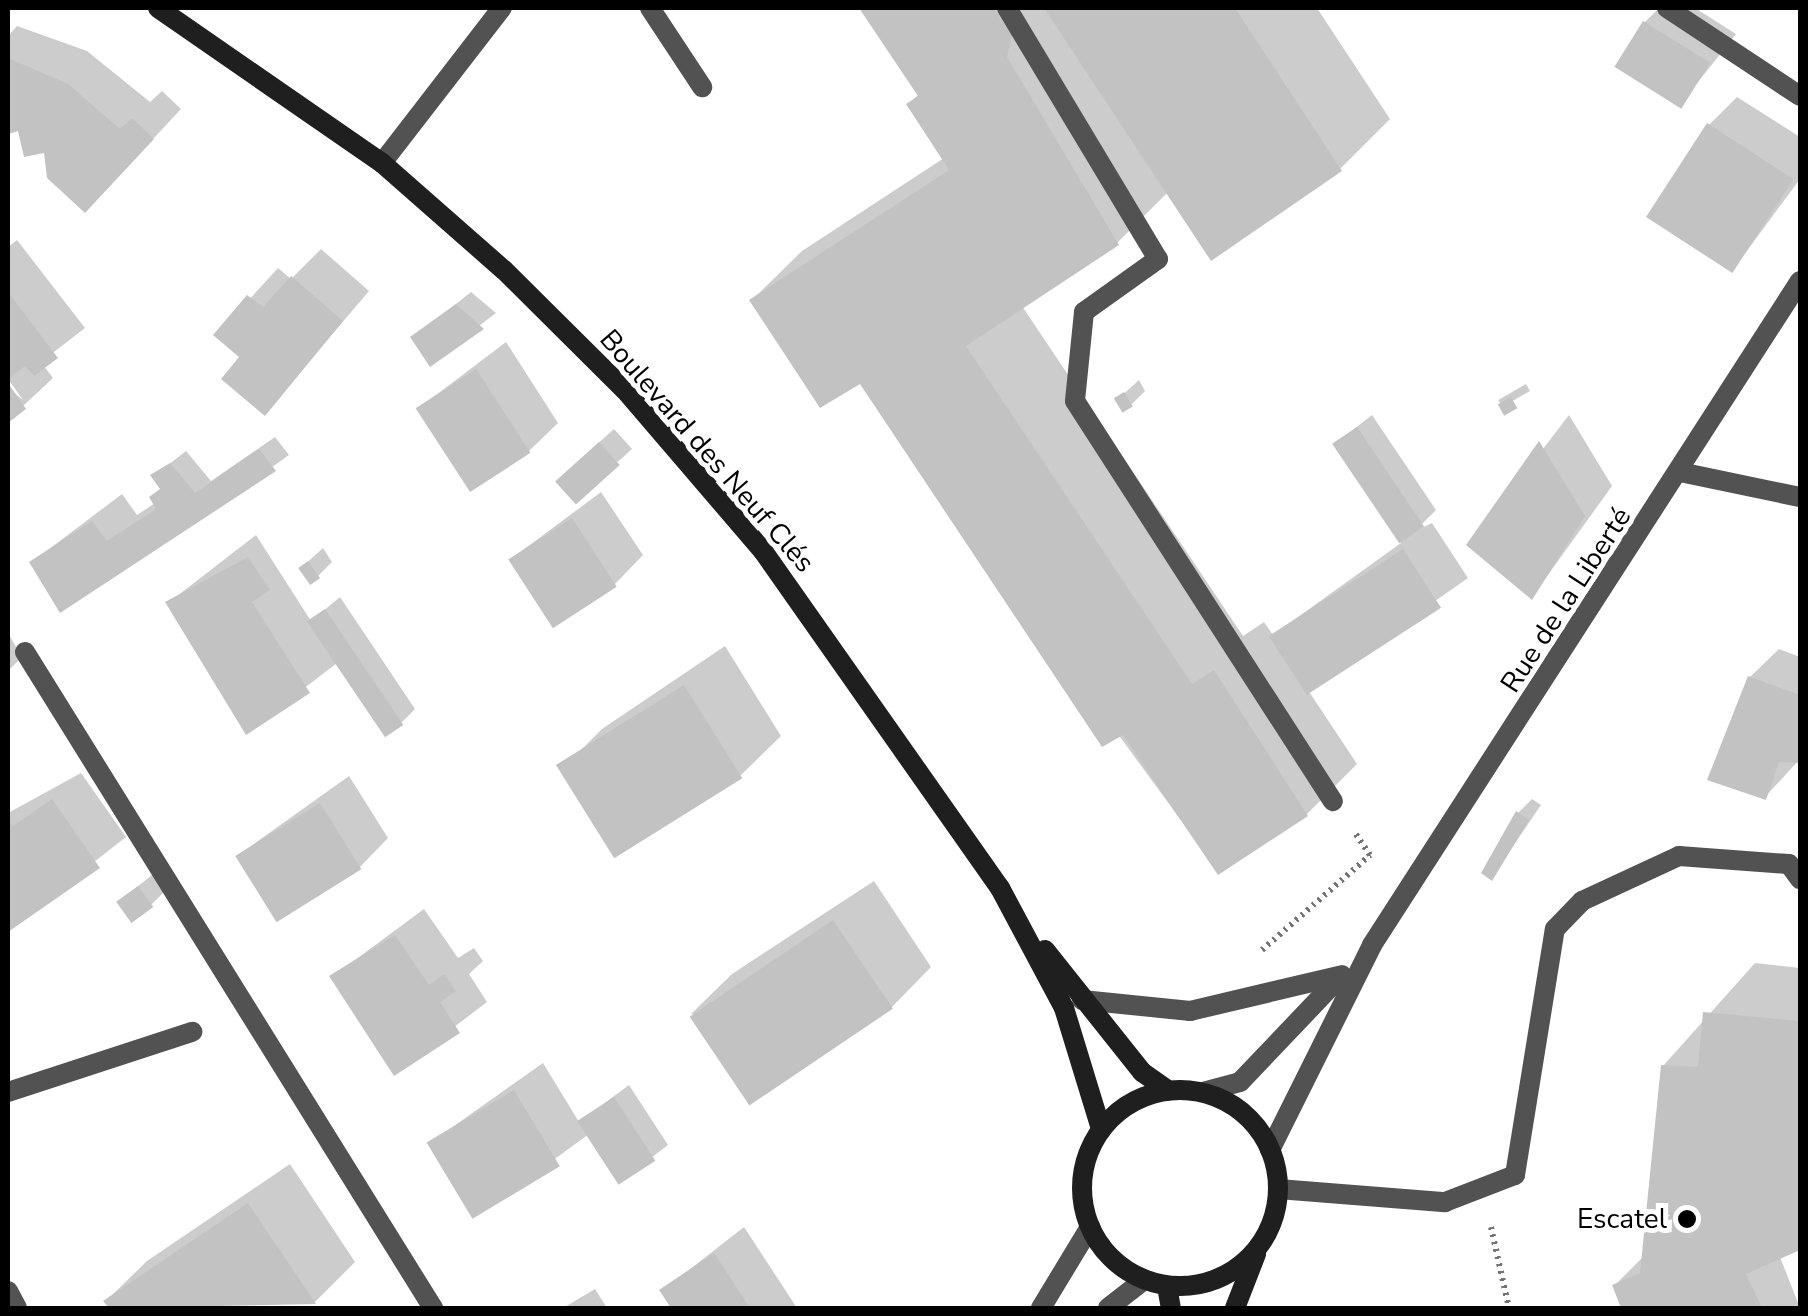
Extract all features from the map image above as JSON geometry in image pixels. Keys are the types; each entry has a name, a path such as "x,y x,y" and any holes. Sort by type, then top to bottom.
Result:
{"main road":[{"name":"Boulevard des Neuf Clés","path":"158,8 382,163 625,390 763,550 1082,1000 1168,1090"},
{"name":"Boulevard des Neuf Clés","path":"1000,888 1064,1008 1101,1129"},
{"path":"1234,1308 1258,1248 1278,1190 1270,1150 1231,1104 1203,1092 1168,1090 1119,1110 1101,1129 1082,1177 1090,1227 1102,1250 1144,1280 1168,1286 1202,1285 1258,1248"},
{"path":"1168,1286 1172,1308"}],"street":[{"path":"382,163 502,8"},
{"path":"650,8 702,87"},
{"path":"1008,8 1158,259 1084,312 1076,401 1333,802"},
{"path":"1667,8 1800,96"},
{"name":"Rue de la Liberté","path":"1270,1150 1372,944 1800,281"},
{"path":"1680,472 1800,496"},
{"path":"26,652 433,1308"},
{"path":"1278,1190 1445,1202 1484,1193 1516,1175 1556,930 1582,900 1679,856 1788,864 1800,879"},
{"name":"Rue de la Liberté","path":"1203,1092 1240,1082 1372,944"},
{"path":"1082,1000 1190,1011 1342,974"},
{"path":"8,1092 192,1032"},
{"path":"1041,1308 1090,1227"},
{"path":"1108,1308 1144,1280"},
{"path":"8,1292 17,1308"}],"path":[{"path":"1484,1193 1509,1308"}],"building":[{"path":"859,8 993,8 1012,35 1007,57 1119,245 966,346 1192,684 1214,670 1308,816 1218,875 1123,735 1102,747 860,384 820,408 749,300 949,170 906,104 918,96"},
{"path":"1044,8 1235,8 1342,171 1211,261"},
{"path":"1643,21 1710,63 1681,109 1614,67"},
{"path":"8,58 68,84 120,129 132,118 154,139 85,213 47,178 44,153 24,157 18,131 8,134"},
{"path":"1707,123 1793,179 1732,273 1646,217"},
{"path":"291,276 343,321 265,416 221,379 239,357 213,335 247,295 263,307"},
{"path":"8,292 58,358 34,376 25,366 8,379"},
{"path":"456,304 484,329 430,367 410,337"},
{"path":"476,369 530,453 470,492 416,408"},
{"path":"8,383 26,409 8,423"},
{"path":"1124,392 1133,407 1122,413 1114,398"},
{"path":"1511,397 1517,408 1504,416 1498,404"},
{"path":"1357,427 1424,526 1399,543 1332,444"},
{"path":"1539,441 1585,516 1532,600 1466,545"},
{"path":"599,442 620,465 576,505 555,481"},
{"path":"259,449 276,471 60,613 29,562 92,521 107,541 156,509 149,497 160,489 150,475 170,463 195,493"},
{"path":"572,518 617,587 553,628 508,559"},
{"path":"1403,549 1441,608 1307,695 1269,636"},
{"path":"248,557 270,590 252,602 310,693 246,735 165,602"},
{"path":"308,561 320,578 310,585 298,568"},
{"path":"325,609 403,725 385,737 307,621"},
{"path":"1748,676 1800,695 1800,763 1779,762 1766,800 1707,780"},
{"path":"684,685 742,778 614,858 556,765"},
{"path":"52,799 100,868 8,932 8,821 13,826"},
{"path":"320,803 361,869 277,922 235,856"},
{"path":"1516,811 1529,820 1492,881 1481,873"},
{"path":"138,886 153,907 131,923 116,902"},
{"path":"833,920 893,1009 749,1105 690,1017"},
{"path":"395,935 429,985 444,974 456,991 440,1002 460,1033 394,1076 329,976"},
{"path":"1703,1012 1800,1021 1800,1250 1746,1274 1762,1308 1621,1308 1612,1285 1640,1273 1661,1065 1698,1067"},
{"path":"514,1090 560,1166 472,1219 427,1143"},
{"path":"614,1097 655,1161 618,1185 577,1121"},
{"path":"248,1203 316,1304 109,1308 103,1301"},
{"path":"714,1253 750,1308 671,1308 659,1290"}],"place":[{"name":"Escatel","path":"1687,1219"}]}
